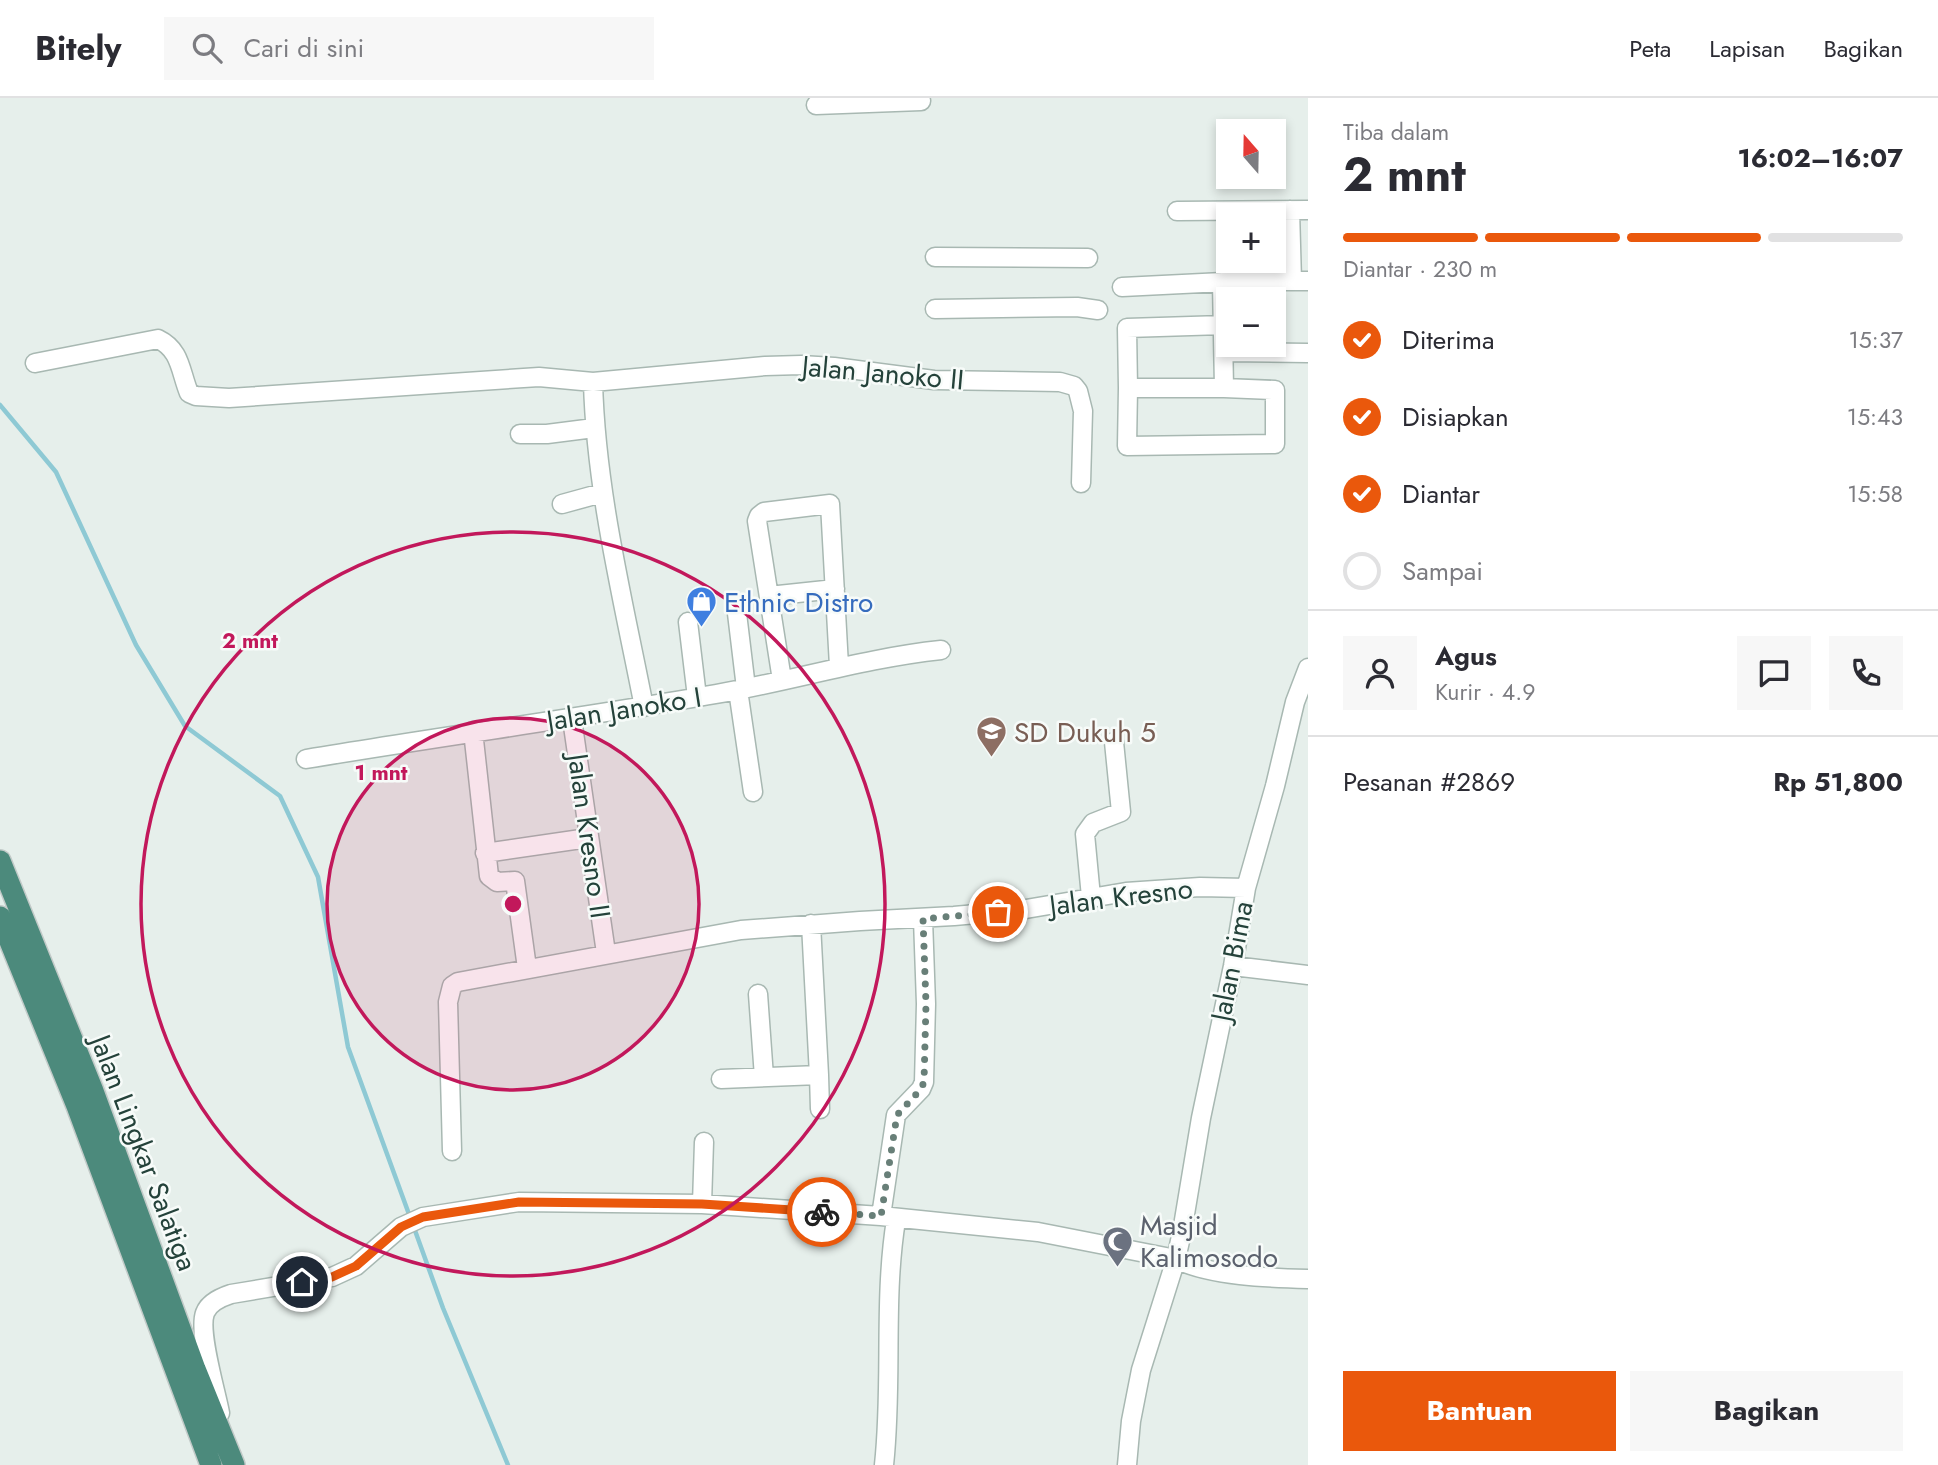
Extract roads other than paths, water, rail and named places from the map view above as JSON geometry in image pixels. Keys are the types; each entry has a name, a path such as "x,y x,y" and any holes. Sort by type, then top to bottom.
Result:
{"highway":[{"name":"Jalan Lingkar Salatiga","path":"0,861 93,1091 212,1450"},
{"name":"Jalan Lingkar Salatiga","path":"0,917 212,1450 234,1465"}],"street":[{"path":"816,105 921,101"},
{"path":"1122,287 1300,281 1299,210 1177,211"},
{"path":"935,257 1088,258"},
{"path":"1222,282 1222,287"},
{"path":"935,309 1077,307 1098,310"},
{"path":"1128,388 1275,390 1275,444 1127,446 1128,328 1216,325"},
{"path":"35,363 158,339 170,344 177,354 189,393 195,396 229,398 539,377 593,382 594,428 602,494 644,707"},
{"path":"1286,353 1308,353"},
{"path":"1224,357 1224,388"},
{"name":"Jalan Janoko II","path":"593,382 801,365 934,380 1068,383 1079,391 1082,401 1081,483"},
{"path":"520,434 547,434 594,428"},
{"path":"562,504 602,494"},
{"path":"782,680 757,521 764,512 830,504 839,666"},
{"path":"769,596 835,589"},
{"path":"736,605 753,792"},
{"path":"688,622 697,697"},
{"name":"Jalan Janoko I","path":"306,759 473,731 644,707 742,689 839,666 941,650"},
{"name":"Jalan Bima","path":"1127,1465 1131,1422 1141,1370 1176,1259 1246,888 1299,724 1295,702 1308,668"},
{"name":"Jalan Kresno II","path":"572,719 606,953"},
{"path":"473,731 485,853 491,880 515,881 527,968"},
{"path":"1091,897 1085,834 1093,823 1121,812 1114,741"},
{"path":"485,853 588,838"},
{"name":"Jalan Kresno","path":"452,1151 449,994 458,982 741,930 923,919 1020,909 1091,897 1188,888 1246,888"},
{"path":"884,1465 889,1377 889,1218 897,1115 921,1089 924,1082 926,1004 923,919"},
{"path":"811,924 820,1109"},
{"path":"1233,966 1308,975"},
{"path":"758,994 764,1077"},
{"path":"721,1079 819,1075"},
{"path":"702,1204 704,1142"},
{"path":"212,1450 205,1313 217,1299 231,1294 332,1277 356,1266 401,1227 423,1217 519,1202 702,1204 983,1225 1176,1259 1208,1270 1308,1279"}],"waterway":[{"path":"0,405 56,472 136,645 185,726 280,796 318,877 348,1047 410,1217"},
{"path":"413,1225 443,1308 508,1465"}],"place":[{"name":"Ethnic Distro","path":"701,629"},
{"name":"SD Dukuh 5","path":"991,759"},
{"name":"Masjid Kalimosodo","path":"1117,1268"}]}
